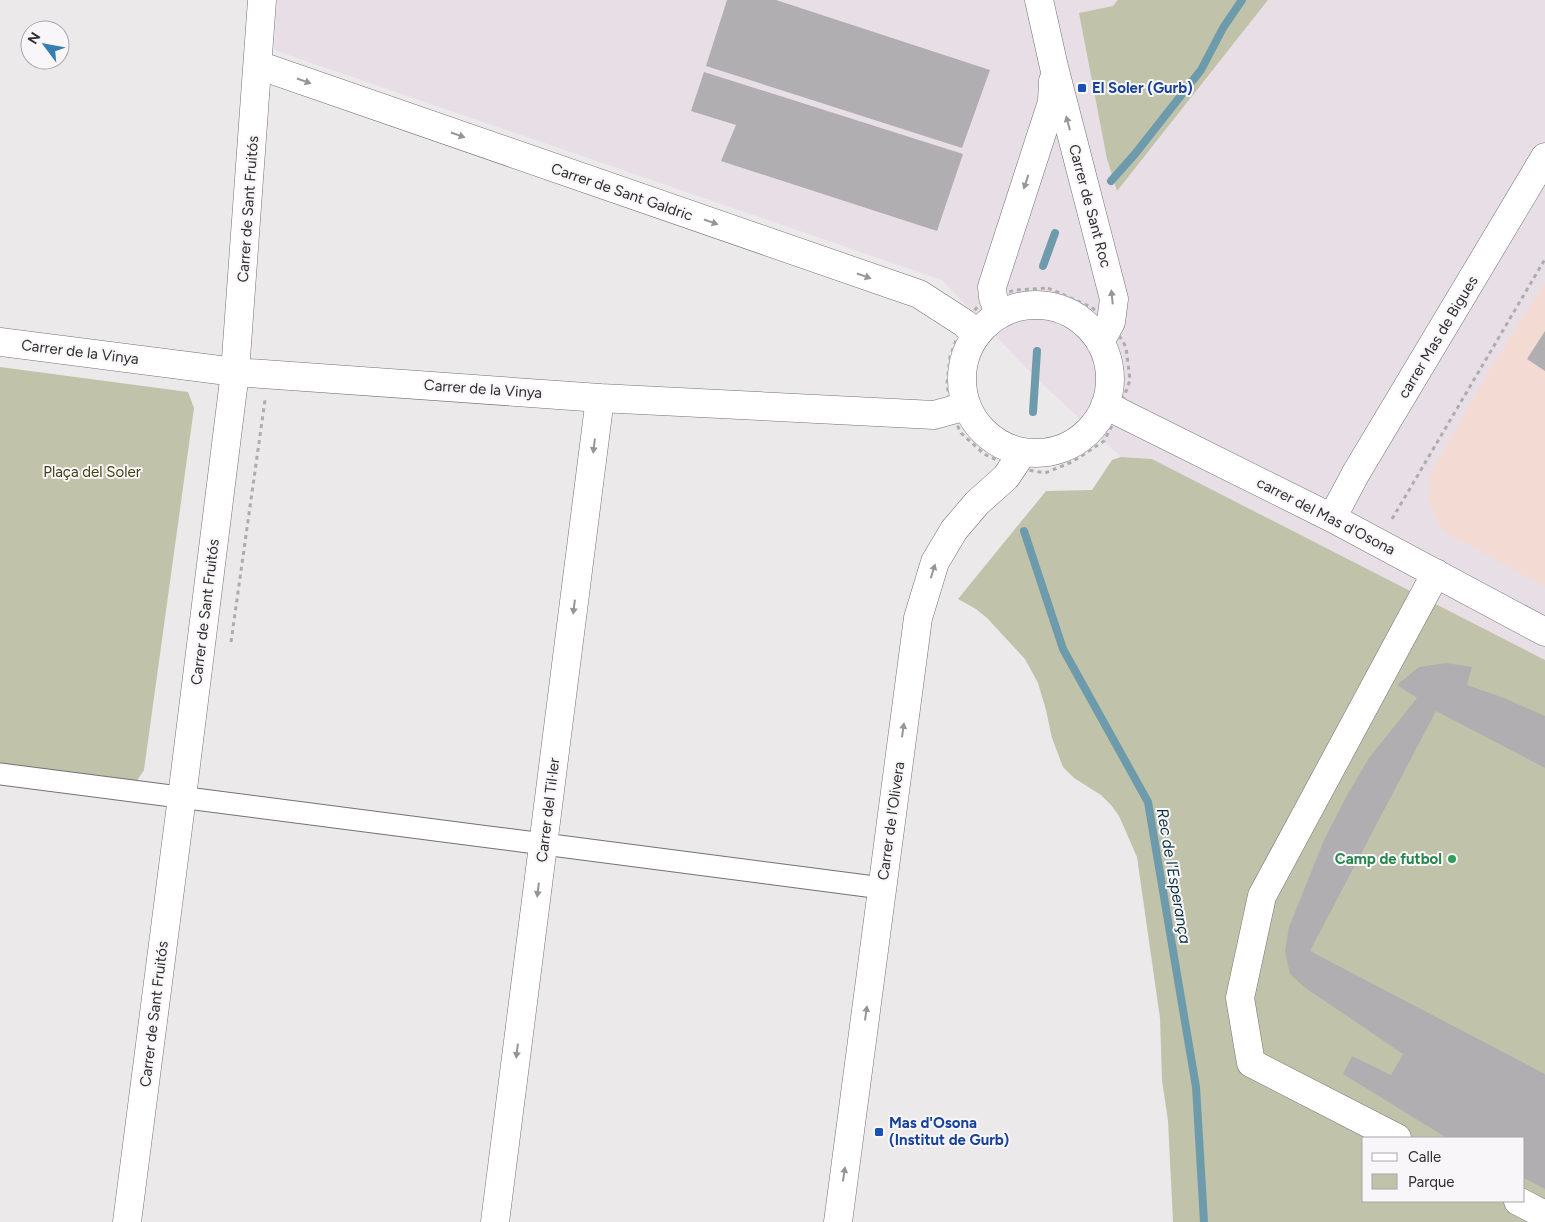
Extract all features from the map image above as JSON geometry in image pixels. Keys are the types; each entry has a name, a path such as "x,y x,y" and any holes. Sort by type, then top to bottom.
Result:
{"street":[{"name":"Carrer de Sant Fruitós","path":"126,1222 235,372 262,0"},
{"name":"Carrer de Sant Roc","path":"1040,0 1054,67 1114,299 1106,332"},
{"name":"Carrer de Sant Galdric","path":"258,65 919,294 971,328"},
{"name":"Carrer de Sant Roc","path":"996,306 992,286 1052,102 1054,67"},
{"name":"carrer Mas de Bigues","path":"1332,518 1356,473 1545,157"},
{"path":"996,306 1010,310 1023,306 1049,306 1073,315 1106,332 1109,367 1108,393 1112,409 1072,443 1053,451 1017,460 1005,446 989,436 972,417 959,409 963,391 964,361 970,347 971,328 991,321 996,306"},
{"name":"Carrer de la Vinya","path":"0,342 235,372 600,398 934,415 959,409"},
{"name":"Carrer del Til·ler","path":"494,1222 544,846 600,398"},
{"name":"carrer del Mas d'Osona","path":"1112,409 1332,518 1545,632"},
{"name":"Carrer de l'Olivera","path":"838,1222 918,618 935,562 954,530 978,503 1006,477 1017,460"},
{"path":"1395,1137 1252,1063 1240,998 1262,896 1436,574"},
{"path":"0,774 544,846 882,888"},
{"path":"1520,1202 1545,1215"}],"path":[{"path":"1378,543 1545,259"},
{"path":"1048,288 1091,307 1106,332 1126,347 1130,380 1112,409 1104,441 1072,462 1045,473 1017,460 984,454 961,433 959,409 947,383 950,358 959,332 971,328 979,305 996,306 1015,290 1048,288"}],"shaded area":[{"path":"277,0 1238,0 1107,159 1117,190 1268,0 1545,0 1545,660 1152,459 1121,457 1035,377 942,280 274,50"},
{"path":"1545,282 1545,587 1446,532 1434,516 1429,497 1430,474 1493,364"}],"green space":[{"path":"1118,0 1268,0 1117,191 1107,159 1079,13 1113,6"},
{"name":"Plaça del Soler","path":"0,367 188,392 194,408 144,770 136,782 0,766"},
{"path":"1121,457 1152,459 1545,660 1545,1222 1173,1222 1168,1121 1162,1080 1160,1018 1137,857 1119,816 1111,805 1101,795 1074,778 1063,767 1052,738 1038,683 1025,659 987,618 958,599 1046,491 1092,490 1112,460"}],"building":[{"path":"727,0 776,0 990,70 962,148 706,66"},
{"path":"704,72 963,154 937,231 721,161 736,125 691,111"},
{"path":"1545,331 1545,371 1527,359"},
{"name":"Camp de futbol","path":"1446,663 1472,667 1467,685 1504,698 1545,716 1545,768 1436,711 1310,951 1545,1074 1545,1189 1525,1179 1525,1137 1445,1137 1343,1074 1352,1056 1391,1075 1403,1054 1304,987 1290,974 1285,951 1289,927 1324,840 1369,758 1417,698 1397,685 1419,667"}],"waterway":[{"name":"Rec de l'Esperança","path":"1111,181 1135,154 1201,70 1223,28 1242,0"},
{"path":"1043,266 1055,233"},
{"path":"1033,412 1037,351"},
{"name":"Rec de l'Esperança","path":"1024,531 1063,649 1148,802 1196,1087 1204,1222"}],"place":[{"name":"El Soler (Gurb)","path":"1082,88"},
{"name":"Camp de futbol","path":"1452,859"},
{"name":"Mas d'Osona (Institut de Gurb)","path":"879,1132"}]}
